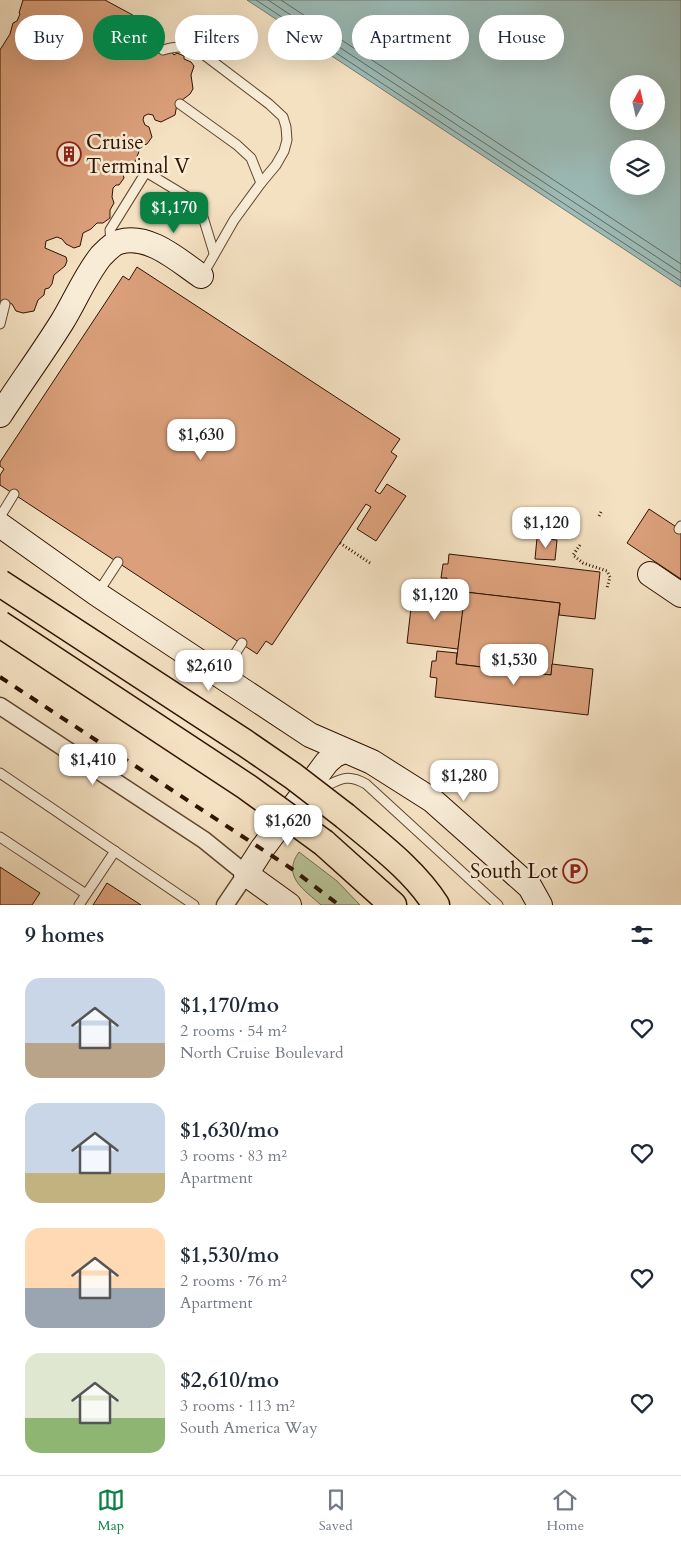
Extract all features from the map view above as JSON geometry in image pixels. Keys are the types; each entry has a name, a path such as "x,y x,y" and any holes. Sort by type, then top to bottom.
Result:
{"main road":[{"path":"0,582 292,776 345,816 431,897 446,905"},
{"path":"0,624 247,787 324,843 393,905"}],"street":[{"path":"0,408 62,321 101,257 120,243 139,242 158,248 202,276"},
{"path":"0,525 97,594 310,735 372,762 432,800 530,887 540,905"},
{"path":"652,572 681,595"},
{"path":"0,706 204,840 289,905"},
{"path":"225,905 326,762 344,751"}],"lane":[{"path":"165,49 174,46 186,46 199,51 269,104 283,117 286,127 287,140 284,151 276,165 234,220 202,276"},
{"path":"180,104 237,145 251,158 261,183"},
{"path":"120,243 110,230 146,172 199,204 214,253"},
{"path":"0,324 5,304"},
{"path":"0,517 14,494"},
{"path":"97,594 118,562"},
{"path":"221,676 242,643"},
{"path":"0,773 194,905"},
{"path":"300,798 345,778 357,779 366,784 498,905"},
{"path":"0,837 86,894"},
{"path":"78,905 115,851"}],"path":[{"path":"599,516 602,510"},
{"path":"340,543 370,563"},
{"path":"580,545 573,555 583,563 607,571 610,577 607,588"}],"green space":[{"path":"299,852 337,881 360,905 321,905 302,888 294,876 294,861"}],"water":[{"path":"247,0 681,0 681,287 338,60 342,60 342,15 270,15"}],"building":[{"name":"Cruise Terminal V","path":"23,0 105,0 133,15 93,15 93,60 165,60 165,47 175,54 175,60 186,60 194,66 191,75 193,89 190,94 177,104 175,115 161,122 155,120 153,115 148,114 144,116 143,120 145,125 149,127 152,137 147,144 141,146 135,162 129,163 123,174 124,178 119,185 113,188 112,197 114,203 110,210 110,218 103,223 97,223 83,233 80,246 74,248 57,237 46,241 45,248 66,257 67,261 65,266 54,275 52,284 49,288 45,289 44,295 38,300 34,311 23,313 16,311 12,304 4,300 0,304 0,50 15,22 15,60 83,60 83,15 20,15"},
{"path":"137,267 400,439 391,452 397,456 375,491 380,494 387,484 406,496 376,541 357,529 371,507 366,504 272,645 266,641 257,654 0,485 0,475 4,469 0,466 0,462 123,276 129,280"},
{"path":"649,509 681,530 681,579 627,543"},
{"path":"537,538 557,540 555,560 535,559"},
{"path":"449,554 600,572 595,619 559,615 560,603 465,592 464,604 444,602 447,578 441,578 443,564 448,564"},
{"path":"413,590 445,593 444,602 464,604 458,649 407,643"},
{"path":"465,592 560,603 551,675 456,664"},
{"path":"437,651 457,653 456,664 551,675 552,664 593,669 588,715 435,697 437,678 430,677 432,661 436,661"},
{"path":"0,867 40,893 32,905 0,905"},
{"path":"107,883 141,905 93,905"}],"railway":[{"path":"0,677 292,869 339,905"}],"place":[{"name":"Cruise Terminal V","path":"69,154"},
{"name":"South Lot","path":"575,871"}]}
